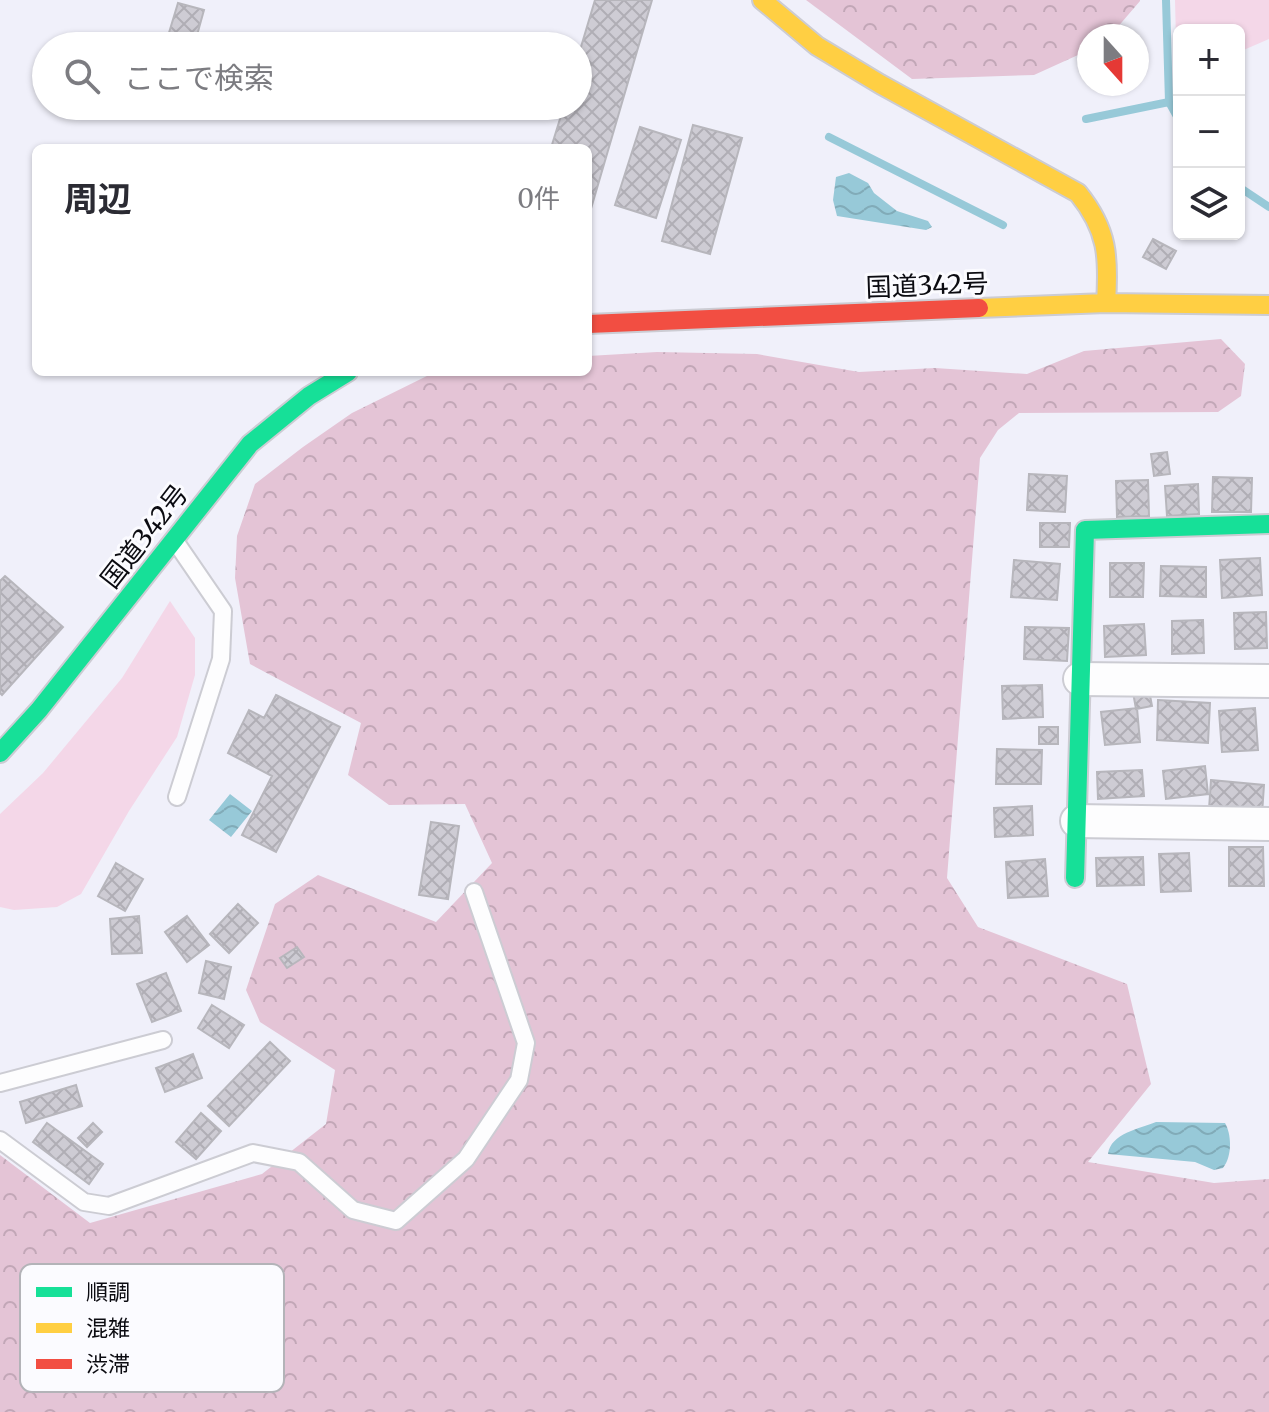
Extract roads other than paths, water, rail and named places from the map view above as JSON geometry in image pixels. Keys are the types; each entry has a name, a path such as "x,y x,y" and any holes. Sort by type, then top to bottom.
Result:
{"main road":[{"path":"762,0 817,46 1078,193 1095,211 1109,258 1106,303"},
{"name":"国道342号","path":"592,324 1106,303 1269,305"},
{"name":"国道342号","path":"0,753 39,710 250,444 291,408 340,376"},
{"path":"1075,878 1085,530 1269,524"}],"street":[{"path":"1080,679 1269,681"},
{"path":"1077,821 1269,824"}],"lane":[{"path":"174,540 223,611 221,659 177,797"},
{"path":"0,1140 84,1202 109,1206 253,1153 299,1162 353,1210 396,1221 466,1159 519,1080 526,1043 474,892"},
{"path":"0,1083 163,1040"}],"water":[{"path":"849,173 868,183 874,193 897,211 928,221 932,227 926,230 837,216 833,200 836,177"},
{"path":"230,794 252,811 231,837 209,820"},
{"path":"1156,1122 1225,1123 1230,1146 1223,1168 1214,1170 1195,1162 1108,1154 1120,1136"}],"waterway":[{"path":"1166,0 1169,102 1173,109"},
{"path":"1086,119 1169,102"},
{"path":"829,137 1003,225"},
{"path":"1245,191 1269,207"}]}
